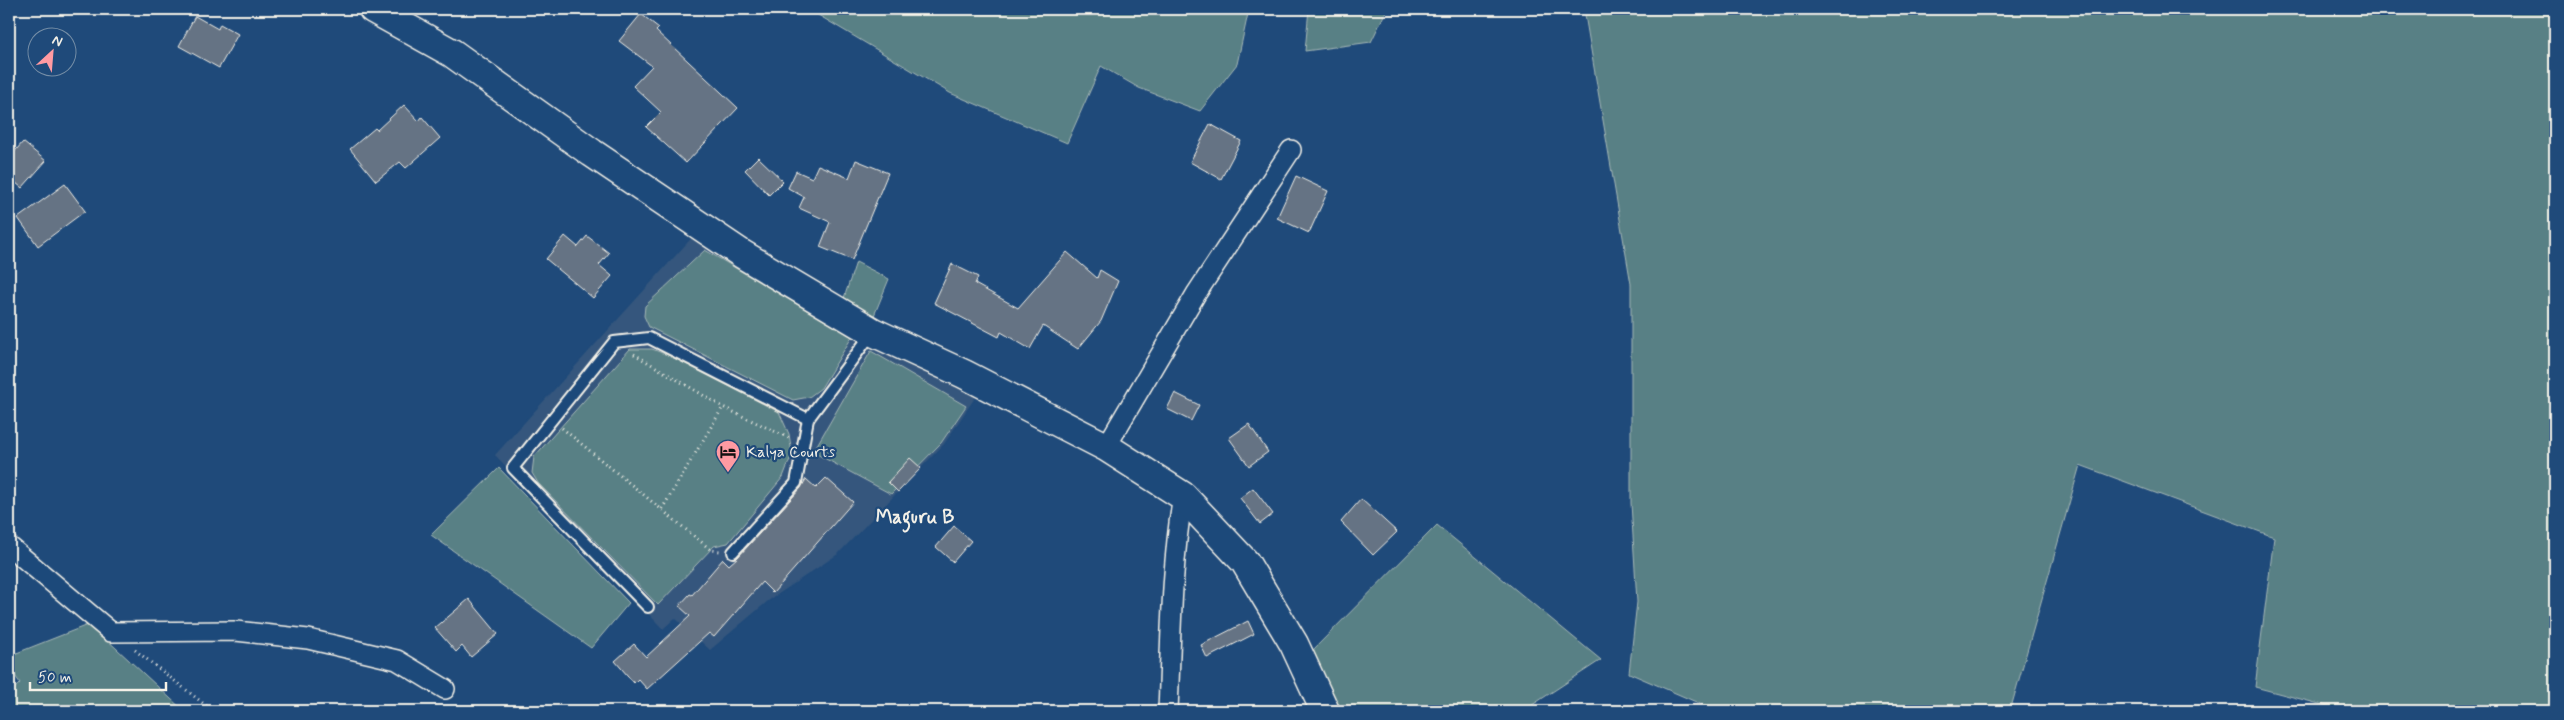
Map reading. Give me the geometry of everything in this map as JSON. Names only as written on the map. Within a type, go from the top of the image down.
[{"type":"street","points":[[374,9],[452,53],[592,153],[742,254],[873,332],[964,374],[1106,447],[1183,496],[1245,562],[1294,644],[1326,711]]},
{"type":"street","points":[[1106,447],[1196,294],[1292,150]]},
{"type":"street","points":[[1168,711],[1173,595],[1178,528],[1183,496]]},
{"type":"street","points":[[9,546],[111,632],[236,631],[308,639],[397,660],[445,689]]},
{"type":"lane","points":[[733,552],[796,483],[808,419],[873,332]]},
{"type":"lane","points":[[648,608],[513,468],[614,342],[649,338],[808,419]]},
{"type":"path","points":[[614,342],[723,406],[803,445]]},
{"type":"path","points":[[662,509],[723,406]]},
{"type":"path","points":[[552,420],[711,550],[733,552]]},
{"type":"path","points":[[111,632],[213,711]]},
{"type":"shaded area","points":[[697,232],[861,333],[976,396],[944,444],[838,554],[768,601],[710,650],[675,618],[663,629],[495,455]]},
{"type":"green space","points":[[808,9],[1249,9],[1237,64],[1200,111],[1139,88],[1101,66],[1067,143],[950,93]]},
{"type":"green space","points":[[1309,9],[1387,9],[1371,42],[1305,51]]},
{"type":"green space","points":[[1584,9],[2555,9],[2555,711],[2346,711],[2255,687],[2274,537],[2080,465],[2010,711],[1717,711],[1629,673],[1637,602],[1631,503],[1631,284]]},
{"type":"green space","points":[[705,250],[852,337],[821,388],[809,397],[793,400],[649,327],[644,316],[645,306]]},
{"type":"green space","points":[[856,262],[889,279],[873,318],[843,301]]},
{"type":"green space","points":[[630,349],[652,349],[670,356],[779,412],[789,434],[792,454],[783,477],[728,543],[714,546],[658,605],[538,483],[532,473],[534,457]]},
{"type":"green space","points":[[871,351],[966,406],[941,443],[891,494],[813,452]]},
{"type":"green space","points":[[499,468],[629,603],[591,648],[431,535]]},
{"type":"green space","points":[[1437,525],[1601,660],[1523,711],[1326,711],[1303,660]]},
{"type":"green space","points":[[90,624],[184,711],[9,711],[9,694],[20,683],[9,667],[9,656]]},
{"type":"building","points":[[641,14],[659,28],[656,31],[738,108],[686,163],[646,127],[661,112],[633,86],[652,66],[619,41]]},
{"type":"building","points":[[195,16],[218,29],[220,24],[238,34],[219,68],[179,46]]},
{"type":"building","points":[[404,105],[419,121],[422,117],[440,138],[406,168],[400,162],[376,181],[350,149],[375,128],[377,130]]},
{"type":"building","points":[[1210,124],[1241,141],[1221,179],[1190,162]]},
{"type":"building","points":[[23,142],[46,161],[22,188],[9,177],[9,158]]},
{"type":"building","points":[[758,157],[783,181],[769,195],[745,170]]},
{"type":"building","points":[[856,160],[888,173],[852,260],[820,247],[830,222],[799,208],[804,197],[788,188],[796,171],[812,178],[818,165],[849,178]]},
{"type":"building","points":[[1296,176],[1328,191],[1309,233],[1277,218]]},
{"type":"building","points":[[65,184],[85,211],[38,246],[18,218]]},
{"type":"building","points":[[565,236],[578,247],[587,236],[609,253],[599,265],[612,276],[593,298],[546,259]]},
{"type":"building","points":[[1067,252],[1097,278],[1100,270],[1118,281],[1101,321],[1078,349],[1043,326],[1030,349],[1001,332],[999,337],[934,303],[952,264],[978,277],[975,284],[1018,308]]},
{"type":"building","points":[[1175,393],[1199,405],[1191,421],[1167,409]]},
{"type":"building","points":[[1249,424],[1268,452],[1249,466],[1229,438]]},
{"type":"building","points":[[910,458],[921,468],[898,492],[888,482]]},
{"type":"building","points":[[826,478],[853,502],[773,593],[762,582],[714,637],[709,633],[647,689],[638,679],[634,683],[615,661],[634,644],[646,657],[690,616],[679,606],[690,594],[692,595],[723,559],[729,565],[738,557],[801,488],[806,479],[816,488]]},
{"type":"building","points":[[1253,488],[1273,514],[1260,524],[1240,498]]},
{"type":"building","points":[[1361,499],[1397,532],[1373,555],[1341,522]]},
{"type":"building","points":[[954,526],[971,541],[953,562],[936,547]]},
{"type":"building","points":[[469,599],[498,634],[471,657],[462,646],[456,652],[435,628]]},
{"type":"building","points":[[1248,621],[1254,634],[1207,658],[1201,645]]},
{"type":"place","name":"Kalya Courts","points":[[728,473]]},
{"type":"district","name":"Maguru B","points":[[915,517]]}]
